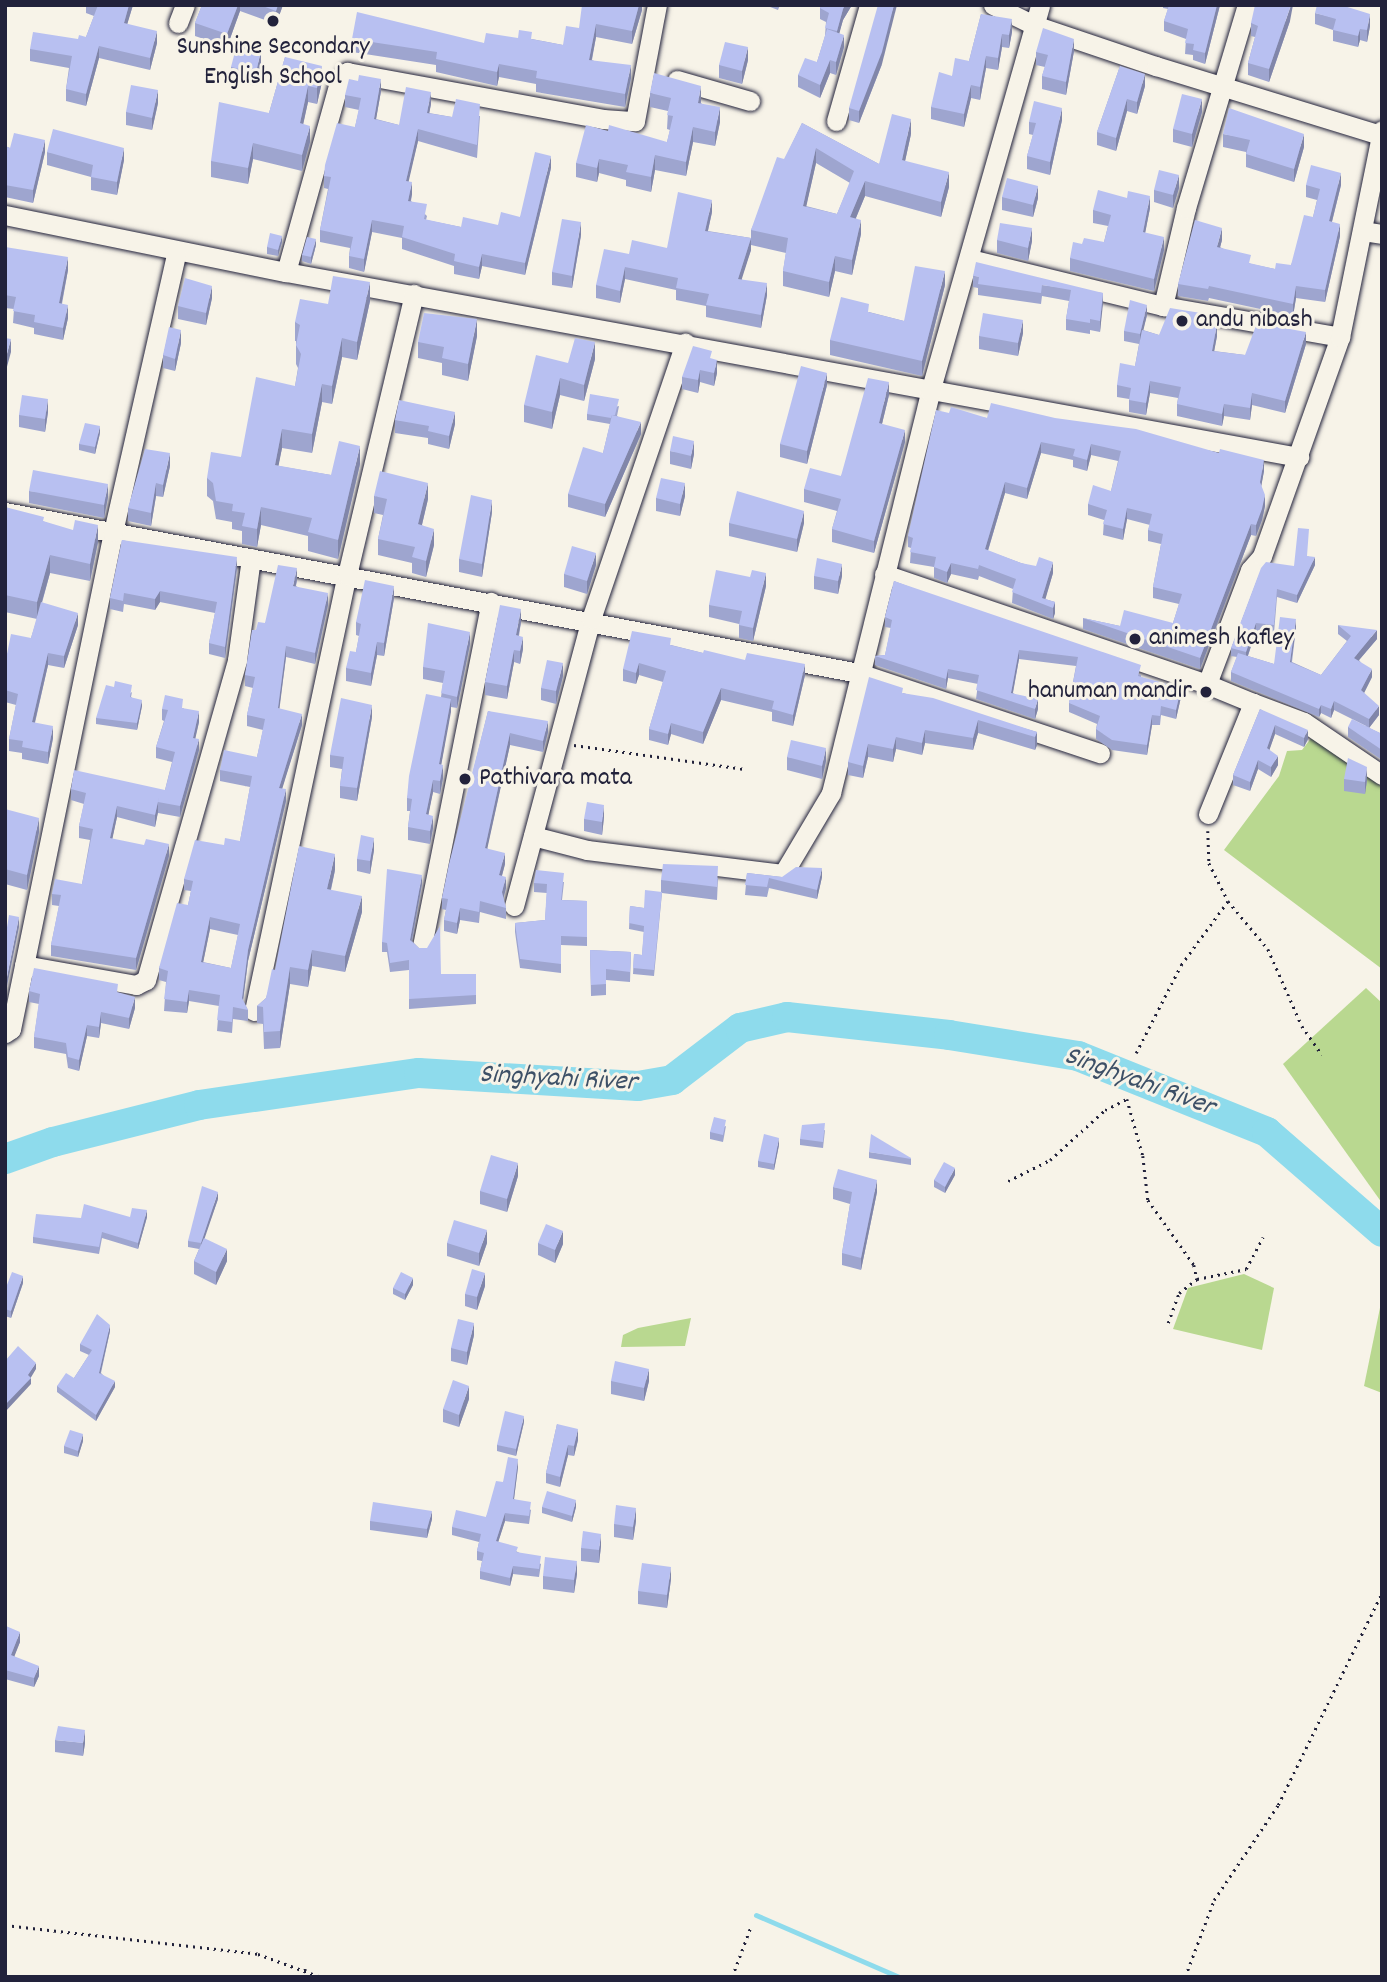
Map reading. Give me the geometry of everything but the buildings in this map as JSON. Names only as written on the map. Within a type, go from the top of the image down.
[{"type":"street","points":[[286,272],[338,86],[347,72],[603,119],[635,121],[657,5]]},
{"type":"street","points":[[836,121],[869,5]]},
{"type":"street","points":[[993,5],[1034,25],[1224,88],[1381,132],[1373,232],[1340,337],[1299,457],[1207,684]]},
{"type":"street","points":[[533,836],[587,850],[783,874],[831,793],[930,392],[970,259],[1040,5]]},
{"type":"street","points":[[1163,306],[1186,208],[1247,5]]},
{"type":"street","points":[[645,72],[750,101]]},
{"type":"street","points":[[5,215],[286,272],[685,343],[930,392],[1299,457]]},
{"type":"street","points":[[5,1033],[11,1029],[113,532],[177,251]]},
{"type":"street","points":[[970,259],[1163,306],[1340,337]]},
{"type":"street","points":[[254,1011],[346,575],[414,294]]},
{"type":"street","points":[[514,906],[591,619],[685,343]]},
{"type":"street","points":[[5,512],[591,619],[859,673],[1100,754]]},
{"type":"street","points":[[24,965],[136,985],[146,980],[237,660],[251,558]]},
{"type":"street","points":[[884,574],[1207,684],[1304,722],[1382,775]]},
{"type":"street","points":[[422,946],[491,601]]},
{"type":"street","points":[[1208,814],[1253,703]]},
{"type":"path","points":[[558,743],[744,769]]},
{"type":"path","points":[[1208,814],[1209,863],[1228,901],[1268,949],[1302,1026],[1322,1055]]},
{"type":"path","points":[[1136,1053],[1181,965],[1228,901]]},
{"type":"path","points":[[1008,1181],[1050,1160],[1105,1110],[1127,1099],[1143,1156],[1148,1200],[1194,1265],[1197,1279]]},
{"type":"path","points":[[1168,1323],[1179,1293],[1197,1279],[1246,1269],[1263,1237]]},
{"type":"path","points":[[1185,1977],[1214,1900],[1278,1805],[1382,1593]]},
{"type":"path","points":[[5,1925],[258,1954],[321,1977]]},
{"type":"path","points":[[732,1977],[751,1926]]},
{"type":"path","points":[[302,1977],[305,1969]]},
{"type":"green space","points":[[1315,733],[1382,779],[1382,969],[1224,850],[1279,776],[1287,751],[1302,750]]},
{"type":"green space","points":[[1366,988],[1382,1003],[1382,1203],[1283,1064]]},
{"type":"green space","points":[[1244,1274],[1274,1288],[1262,1350],[1173,1329],[1188,1288]]},
{"type":"green space","points":[[1382,1298],[1382,1393],[1364,1386]]},
{"type":"green space","points":[[691,1318],[685,1346],[621,1347],[623,1335],[638,1328]]},
{"type":"waterway","name":"Singhyahi River","points":[[5,1159],[53,1142],[199,1105],[419,1073],[638,1086],[672,1080],[740,1028],[787,1017],[949,1035],[1078,1056],[1267,1132],[1382,1232]]},
{"type":"waterway","points":[[756,1915],[899,1977]]},
{"type":"place","name":"Sunshine Secondary English School","points":[[273,21]]},
{"type":"place","name":"andu nibash","points":[[1182,321]]},
{"type":"place","name":"animesh kafley","points":[[1135,639]]},
{"type":"place","name":"hanuman mandir","points":[[1206,692]]},
{"type":"place","name":"Pathivara mata","points":[[465,779]]}]
